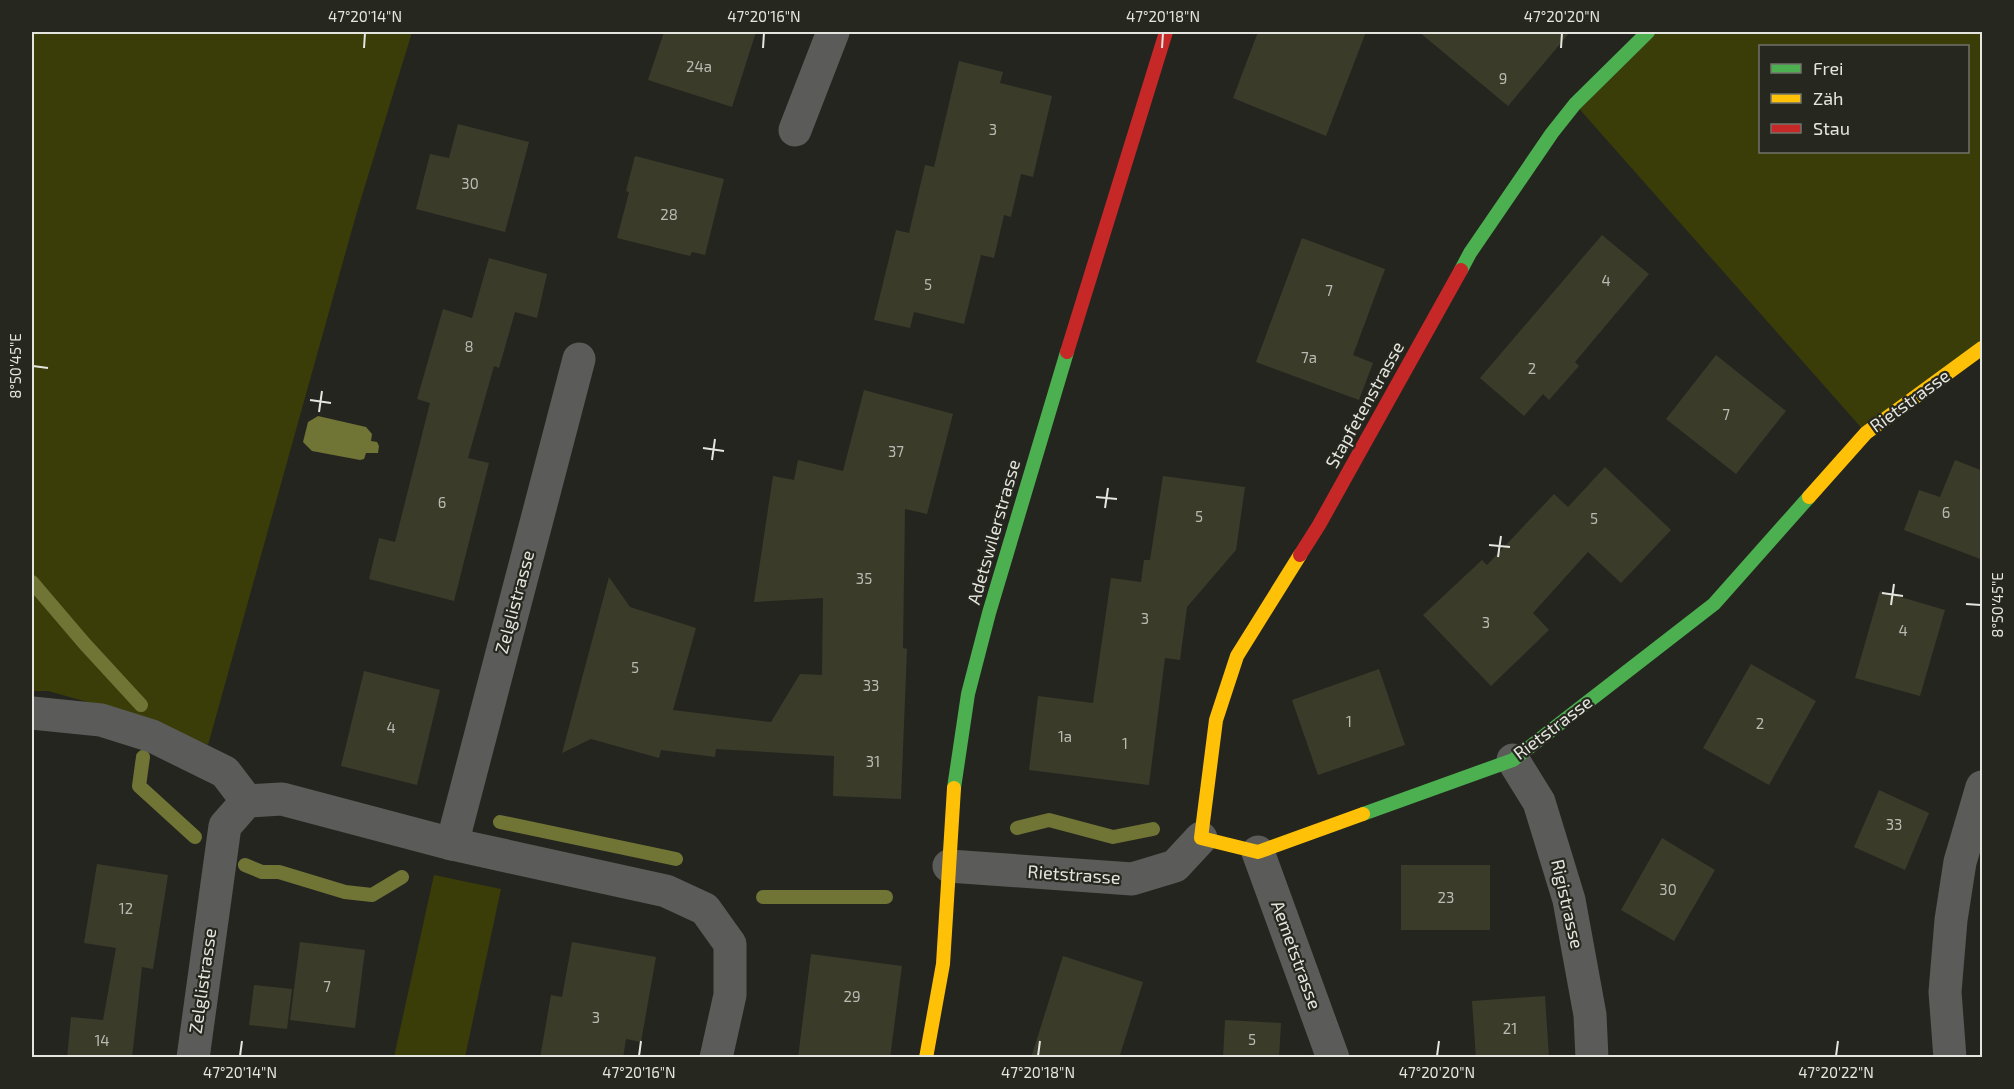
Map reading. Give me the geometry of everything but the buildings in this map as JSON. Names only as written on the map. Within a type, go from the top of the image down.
[{"type":"street","points":[[795,130],[833,32]]},
{"type":"street","name":"Adetswilerstrasse","points":[[926,1058],[942,964],[954,780],[968,694],[1027,482],[1166,32]]},
{"type":"street","name":"Stapfetenstrasse","points":[[1201,838],[1216,720],[1237,656],[1319,525],[1470,253],[1552,133],[1575,104],[1648,32]]},
{"type":"street","name":"Rietstrasse","points":[[1258,852],[1513,760],[1713,604],[1866,433],[1983,348]]},
{"type":"street","name":"Zelglistrasse","points":[[452,844],[579,359]]},
{"type":"street","points":[[32,713],[101,720],[152,736],[225,772],[247,801],[282,799],[452,844],[666,891],[705,909],[730,944],[730,995],[716,1058]]},
{"type":"street","name":"Rigistrasse","points":[[1513,760],[1539,802],[1569,900],[1590,1015],[1592,1058]]},
{"type":"street","points":[[1950,1058],[1945,992],[1951,920],[1960,862],[1983,787]]},
{"type":"street","name":"Zelglistrasse","points":[[193,1058],[225,826],[247,801]]},
{"type":"street","points":[[1201,838],[1258,852]]},
{"type":"street","name":"Rietstrasse","points":[[949,866],[1132,879],[1175,866],[1201,838]]},
{"type":"street","name":"Aemetstrasse","points":[[1258,852],[1333,1058]]},
{"type":"shaded area","points":[[32,32],[412,32],[356,215],[208,745],[149,719],[48,691],[32,691]]},
{"type":"shaded area","points":[[1648,32],[1982,32],[1982,348],[1866,433],[1575,104]]},
{"type":"shaded area","points":[[318,416],[366,427],[372,434],[371,441],[377,442],[379,446],[378,453],[366,453],[364,459],[360,460],[312,451],[303,442],[308,422]]},
{"type":"shaded area","points":[[434,875],[501,889],[465,1057],[394,1057]]},
{"type":"waterway","points":[[32,582],[141,705]]},
{"type":"waterway","points":[[143,757],[139,786],[195,837]]},
{"type":"waterway","points":[[1017,828],[1049,820],[1113,837],[1153,829]]},
{"type":"waterway","points":[[500,822],[676,859]]},
{"type":"waterway","points":[[245,865],[262,872],[279,872],[345,892],[372,895],[402,877]]},
{"type":"waterway","points":[[763,897],[886,897]]},
{"type":"traffic: fast","points":[[1461,270],[1470,253],[1552,133],[1575,104],[1648,32]]},
{"type":"traffic: fast","points":[[954,788],[968,694],[989,613],[1067,352]]},
{"type":"traffic: fast","points":[[1363,814],[1513,760],[1714,604],[1809,497]]},
{"type":"traffic: slow","points":[[1809,497],[1866,433],[1982,348]]},
{"type":"traffic: slow","points":[[1300,555],[1237,656],[1216,720],[1201,838],[1258,852],[1363,814]]},
{"type":"traffic: slow","points":[[926,1058],[943,964],[954,788]]},
{"type":"traffic: jam","points":[[1067,352],[1166,32]]},
{"type":"traffic: jam","points":[[1300,555],[1461,270]]}]
